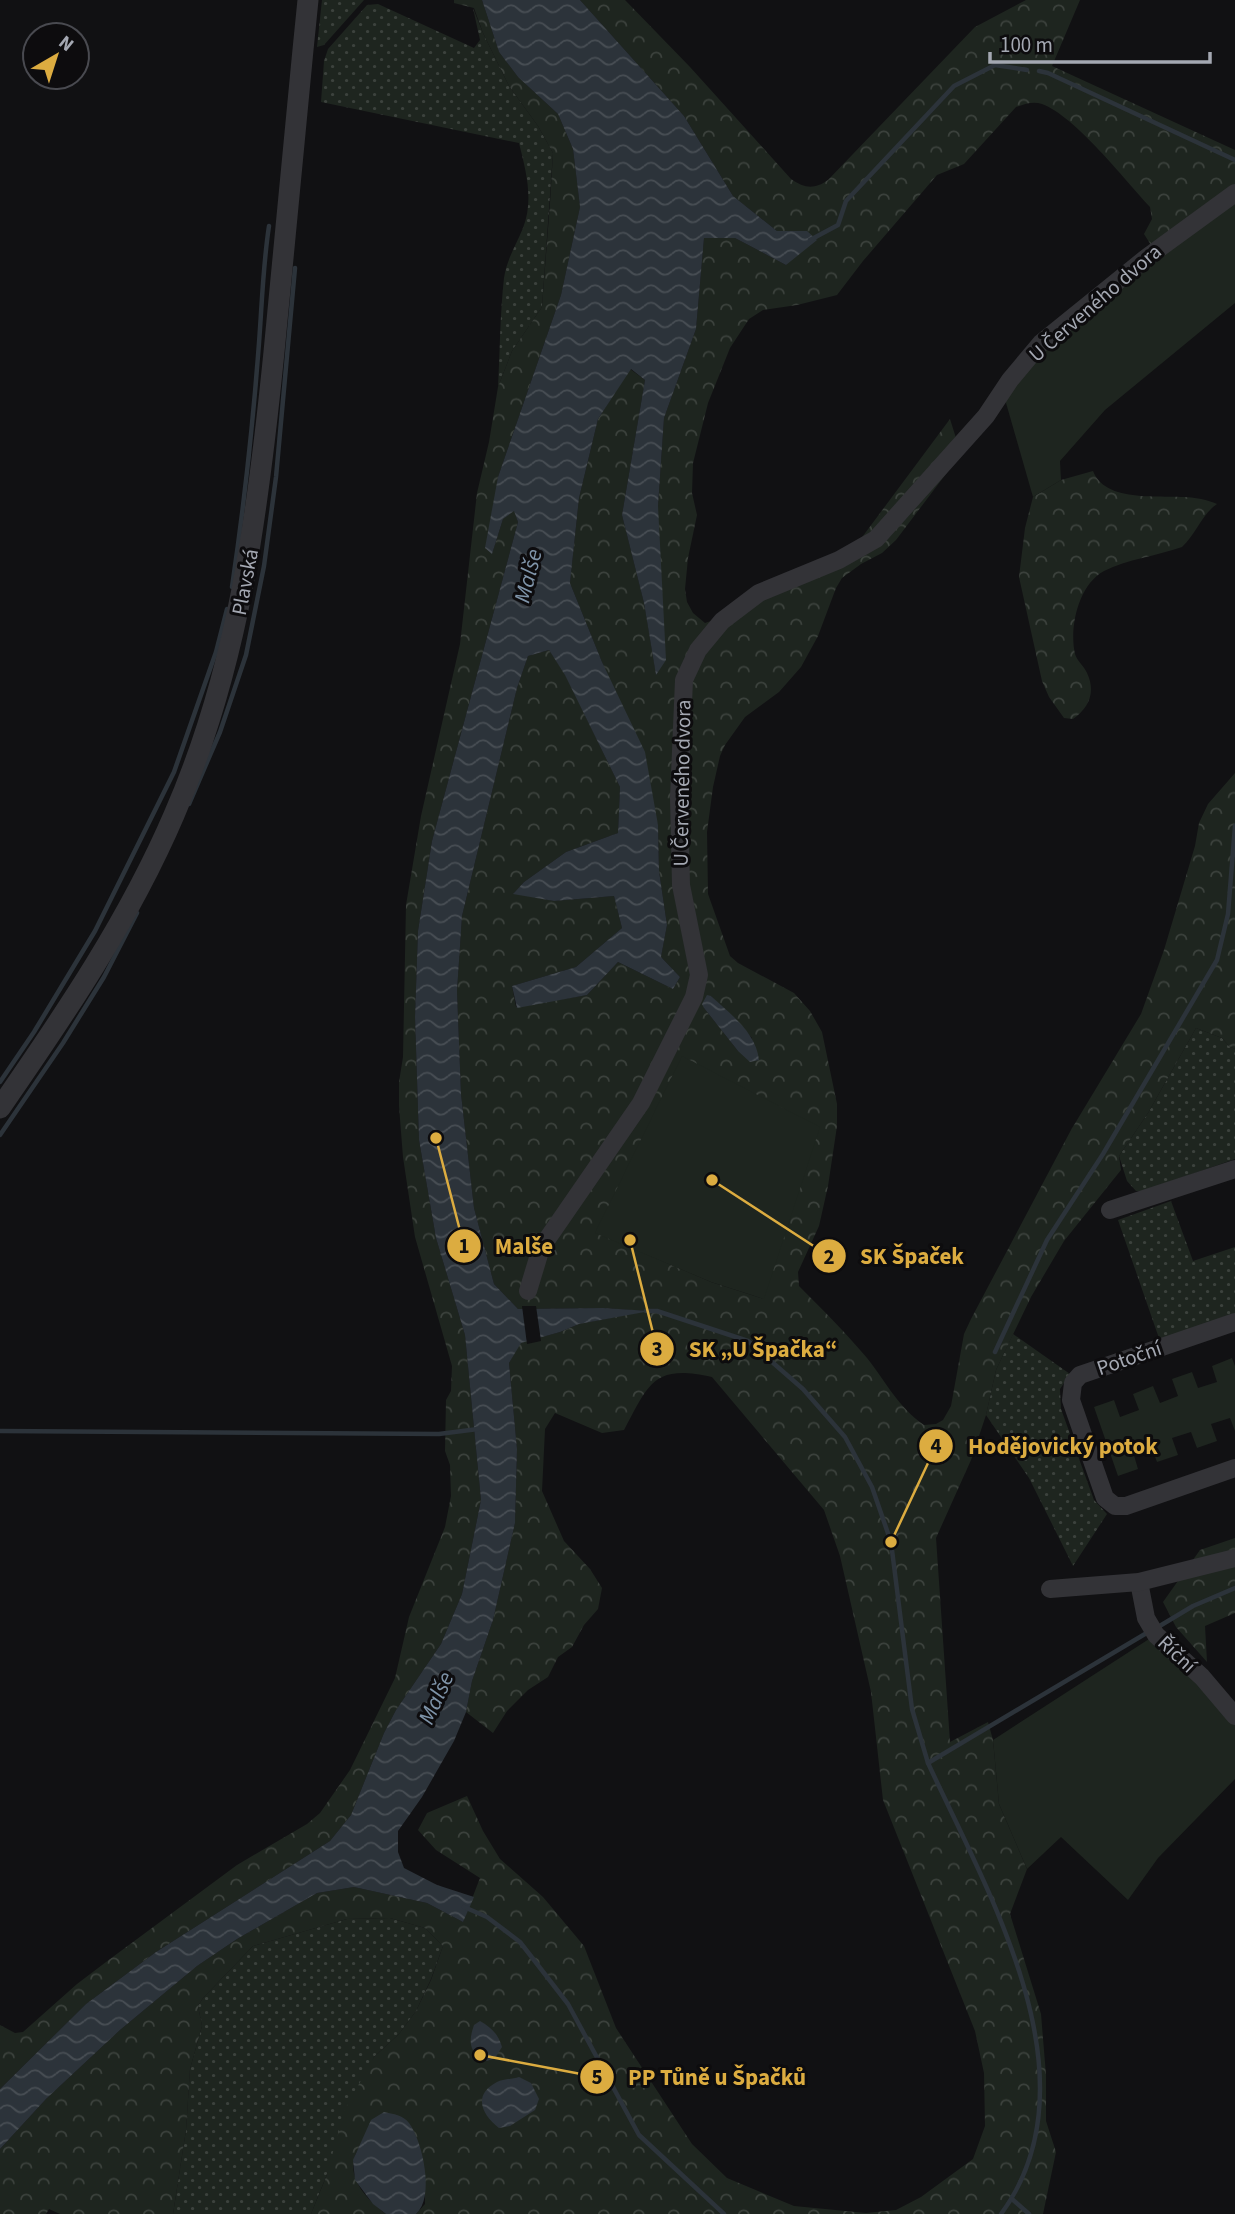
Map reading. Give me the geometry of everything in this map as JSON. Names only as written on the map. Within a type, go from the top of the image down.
[{"type":"street","name":"Plavská","points":[[0,1108],[71,1006],[144,880],[188,783],[221,684],[240,611],[261,479],[308,0]]},
{"type":"street","name":"U Červeného dvora","points":[[528,1292],[541,1248],[641,1103],[694,997],[699,975],[681,885],[679,798],[684,680],[698,650],[722,621],[759,593],[839,560],[876,540],[986,416],[1010,380],[1041,343],[1146,258],[1235,192]]},
{"type":"street","points":[[1110,1210],[1235,1169]]},
{"type":"street","name":"Potoční","points":[[1235,1322],[1080,1375],[1073,1383],[1071,1400],[1105,1498],[1115,1506],[1126,1506],[1235,1468]]},
{"type":"street","points":[[1050,1589],[1139,1582],[1235,1558]]},
{"type":"street","name":"Říční","points":[[1139,1582],[1146,1618],[1156,1635],[1202,1677],[1235,1716]]},
{"type":"green space","points":[[322,0],[364,0],[324,45],[317,47]]},
{"type":"green space","points":[[454,0],[482,0],[499,52],[518,77],[558,114],[573,149],[580,207],[561,295],[498,477],[492,554],[503,519],[514,510],[518,522],[432,841],[418,931],[415,1017],[419,1140],[436,1238],[465,1335],[481,1500],[462,1594],[441,1644],[396,1710],[384,1733],[351,1815],[330,1841],[156,1952],[86,2004],[0,2089],[0,2025],[15,2033],[23,2032],[77,1984],[237,1865],[307,1824],[320,1813],[350,1770],[395,1678],[409,1617],[445,1527],[451,1496],[450,1465],[445,1451],[446,1400],[451,1391],[452,1366],[415,1237],[403,1157],[399,1106],[403,1057],[406,905],[421,816],[460,644],[477,493],[498,387],[512,351],[542,307],[553,153],[538,126],[509,86],[474,8],[454,3]]},
{"type":"green space","points":[[580,0],[625,0],[690,67],[791,179],[805,186],[818,185],[828,180],[975,27],[1026,0],[1080,0],[1052,66],[1235,150],[1235,186],[1151,245],[1144,234],[1152,219],[1150,207],[1099,150],[1069,121],[1042,104],[1032,103],[1016,107],[964,164],[937,175],[837,295],[763,310],[749,319],[730,348],[708,403],[693,463],[692,493],[697,515],[685,589],[687,602],[693,613],[705,623],[714,620],[752,589],[781,575],[842,554],[860,540],[950,419],[961,454],[896,540],[882,553],[842,578],[818,636],[801,667],[779,692],[745,717],[725,745],[713,787],[707,832],[708,894],[730,956],[794,993],[810,1011],[822,1032],[837,1104],[837,1126],[828,1186],[819,1226],[798,1272],[799,1286],[834,1321],[874,1367],[893,1394],[924,1425],[943,1420],[951,1406],[964,1334],[971,1319],[1071,1130],[1141,1014],[1164,950],[1195,846],[1199,823],[1208,804],[1235,773],[1235,1049],[1222,1038],[1196,1028],[1148,1113],[1119,1156],[1121,1170],[1064,1241],[1031,1297],[996,1370],[986,1415],[971,1460],[936,1538],[950,1742],[988,1722],[993,1740],[999,1804],[1027,1869],[1010,1914],[1041,2014],[1046,2075],[1046,2121],[1056,2152],[1043,2214],[416,2214],[425,2204],[425,2171],[363,2140],[355,2157],[355,2176],[362,2191],[386,2214],[311,2214],[326,2177],[345,2109],[374,2057],[399,2034],[416,2011],[443,1946],[425,1928],[390,1918],[347,1919],[253,1946],[203,1998],[198,2006],[202,2026],[190,2069],[186,2130],[173,2214],[60,2214],[49,2209],[46,2214],[0,2214],[0,2149],[46,2099],[120,2030],[197,1966],[237,1939],[317,1893],[354,1887],[427,1903],[463,1922],[480,1878],[436,1850],[418,1830],[427,1813],[467,1796],[500,1859],[543,1897],[584,1946],[616,2028],[692,2144],[727,2178],[794,2206],[866,2213],[896,2210],[921,2197],[973,2159],[985,2126],[984,2073],[975,2031],[883,1800],[871,1692],[840,1556],[824,1510],[712,1377],[677,1373],[655,1381],[640,1400],[624,1430],[602,1433],[555,1413],[545,1429],[542,1491],[564,1541],[590,1569],[602,1588],[598,1609],[584,1625],[572,1647],[558,1657],[548,1677],[528,1690],[507,1711],[493,1733],[466,1712],[472,1681],[493,1620],[515,1523],[517,1449],[509,1363],[520,1343],[579,1324],[646,1311],[603,1308],[518,1309],[494,1284],[474,1208],[461,1094],[457,991],[462,916],[517,688],[528,656],[549,650],[565,674],[620,787],[618,833],[566,852],[524,882],[514,893],[554,901],[614,896],[622,928],[576,967],[512,986],[516,1007],[587,995],[618,962],[673,989],[680,977],[661,957],[667,925],[659,871],[658,825],[602,662],[570,583],[579,498],[598,419],[630,369],[645,380],[622,515],[644,603],[656,674],[658,506],[664,418],[696,329],[704,238],[735,238],[786,265],[807,231],[777,231],[733,196],[684,116]],"holes":[[[711,996],[752,1038],[738,1051],[704,1008]],[[595,1232],[764,1299],[711,1282]]]},
{"type":"green space","points":[[378,4],[474,48],[480,40],[473,8],[509,86],[538,126],[553,153],[542,307],[512,351],[498,387],[504,278],[528,207],[528,185],[519,143],[321,102],[324,61],[328,49],[367,5]]},
{"type":"green space","points":[[1235,197],[1235,303],[1105,410],[1060,461],[1061,480],[1033,497],[1004,396],[1043,350]]},
{"type":"green space","points":[[1093,471],[1100,482],[1111,490],[1125,494],[1188,497],[1217,504],[1182,547],[1113,567],[1104,571],[1088,586],[1078,608],[1073,644],[1076,657],[1090,680],[1091,693],[1087,705],[1073,719],[1064,718],[1049,697],[1042,681],[1019,577],[1025,528],[1033,497],[1061,480]]},
{"type":"green space","points":[[1196,1028],[1222,1038],[1235,1049],[1235,1159],[1144,1191],[1136,1191],[1127,1181],[1119,1156],[1148,1113]]},
{"type":"green space","points":[[682,1056],[820,1127],[764,1299],[711,1282],[595,1233]]},
{"type":"green space","points":[[1171,1201],[1193,1261],[1235,1247],[1235,1314],[1160,1341],[1118,1220]]},
{"type":"green space","points":[[1013,1334],[1070,1374],[1060,1389],[1061,1409],[1094,1500],[1107,1514],[1073,1566],[1029,1478],[986,1415],[996,1370]]},
{"type":"green space","points":[[1232,1358],[1235,1366],[1235,1431],[1230,1418],[1211,1424],[1217,1441],[1197,1448],[1191,1432],[1172,1438],[1178,1455],[1157,1462],[1151,1446],[1133,1452],[1138,1469],[1118,1476],[1094,1407],[1114,1400],[1120,1417],[1139,1410],[1133,1394],[1153,1386],[1160,1403],[1178,1396],[1172,1379],[1192,1372],[1198,1388],[1217,1382],[1212,1366]]},
{"type":"green space","points":[[1235,1538],[1235,1613],[1205,1626],[1207,1662],[1176,1627],[1163,1602],[1200,1550]]},
{"type":"green space","points":[[1149,1639],[1203,1689],[1235,1725],[1235,1779],[1158,1858],[1128,1900],[1061,1837],[1027,1869],[999,1804],[993,1740]]},
{"type":"green space","points":[[390,1918],[425,1928],[443,1946],[416,2011],[399,2034],[374,2057],[311,2214],[173,2214],[186,2130],[190,2069],[202,2026],[198,2006],[203,1998],[253,1946],[347,1919]]},
{"type":"water","points":[[482,0],[580,0],[684,116],[733,196],[777,231],[807,231],[817,240],[786,265],[735,238],[704,238],[696,329],[664,418],[658,506],[666,660],[656,675],[644,603],[622,515],[645,380],[631,369],[598,419],[579,498],[570,583],[602,662],[645,752],[658,825],[659,871],[667,925],[661,957],[680,977],[673,989],[618,962],[587,995],[517,1008],[512,986],[576,967],[622,928],[614,896],[554,901],[513,894],[524,882],[566,852],[618,833],[620,787],[565,675],[549,650],[528,656],[517,688],[462,916],[457,991],[461,1094],[474,1208],[494,1284],[518,1309],[603,1308],[650,1311],[579,1324],[521,1343],[509,1363],[517,1449],[515,1523],[493,1620],[472,1681],[466,1712],[454,1741],[422,1797],[398,1831],[398,1852],[404,1868],[437,1885],[474,1897],[463,1922],[427,1903],[354,1887],[317,1893],[237,1939],[197,1966],[120,2030],[46,2099],[0,2149],[0,2089],[86,2004],[156,1952],[330,1841],[351,1815],[384,1733],[396,1710],[441,1644],[462,1594],[481,1500],[465,1335],[436,1238],[419,1140],[415,1017],[418,931],[432,841],[518,522],[514,511],[503,519],[492,554],[485,548],[498,477],[561,295],[580,207],[573,149],[558,114],[518,77],[499,52]]},
{"type":"water","points":[[707,995],[748,1032],[759,1060],[750,1062],[738,1051],[704,1008],[702,1004]]},
{"type":"water","points":[[480,2021],[494,2032],[502,2047],[495,2058],[487,2061],[471,2047],[474,2025]]},
{"type":"water","points":[[519,2077],[531,2083],[539,2099],[535,2110],[510,2126],[499,2128],[484,2111],[484,2093],[497,2082]]},
{"type":"water","points":[[384,2112],[407,2120],[419,2143],[426,2183],[422,2206],[416,2214],[386,2214],[373,2204],[355,2180],[353,2160],[371,2120]]},
{"type":"pier","points":[[522,1306],[536,1306],[541,1341],[527,1344]]},
{"type":"waterway","points":[[810,240],[838,225],[846,201],[954,86],[995,65],[1027,70]]},
{"type":"waterway","points":[[1039,71],[1235,160]]},
{"type":"waterway","points":[[232,587],[251,434],[269,226]]},
{"type":"waterway","points":[[189,804],[220,732],[246,655],[264,566],[276,477],[295,268]]},
{"type":"waterway","points":[[0,1082],[34,1032],[95,931],[174,772],[216,652],[227,609]]},
{"type":"waterway","points":[[995,1352],[1047,1240],[1103,1154],[1217,960],[1228,914],[1235,826]]},
{"type":"waterway","points":[[0,1135],[104,977],[137,913]]},
{"type":"waterway","points":[[646,1311],[657,1311],[748,1341],[803,1389],[845,1437],[872,1487],[891,1542],[912,1709],[928,1763],[1150,1631]]},
{"type":"waterway","points":[[0,1431],[439,1434],[478,1429]]},
{"type":"waterway","points":[[1158,1627],[1193,1606],[1235,1588]]},
{"type":"waterway","points":[[928,1763],[1003,1927],[1024,1986],[1037,2046],[1040,2105],[1029,2161],[1001,2214]]},
{"type":"waterway","points":[[464,1907],[487,1917],[520,1942],[568,2004],[639,2135],[724,2214]]},
{"type":"waterway","points":[[1012,2199],[1029,2214]]},
{"type":"place","name":"Malše","points":[[436,1138]]},
{"type":"place","name":"SK Špaček","points":[[712,1180]]},
{"type":"place","name":"SK „U Špačka“","points":[[630,1240]]},
{"type":"place","name":"Hodějovický potok","points":[[891,1542]]},
{"type":"place","name":"PP Tůně u Špačků","points":[[480,2055]]}]
